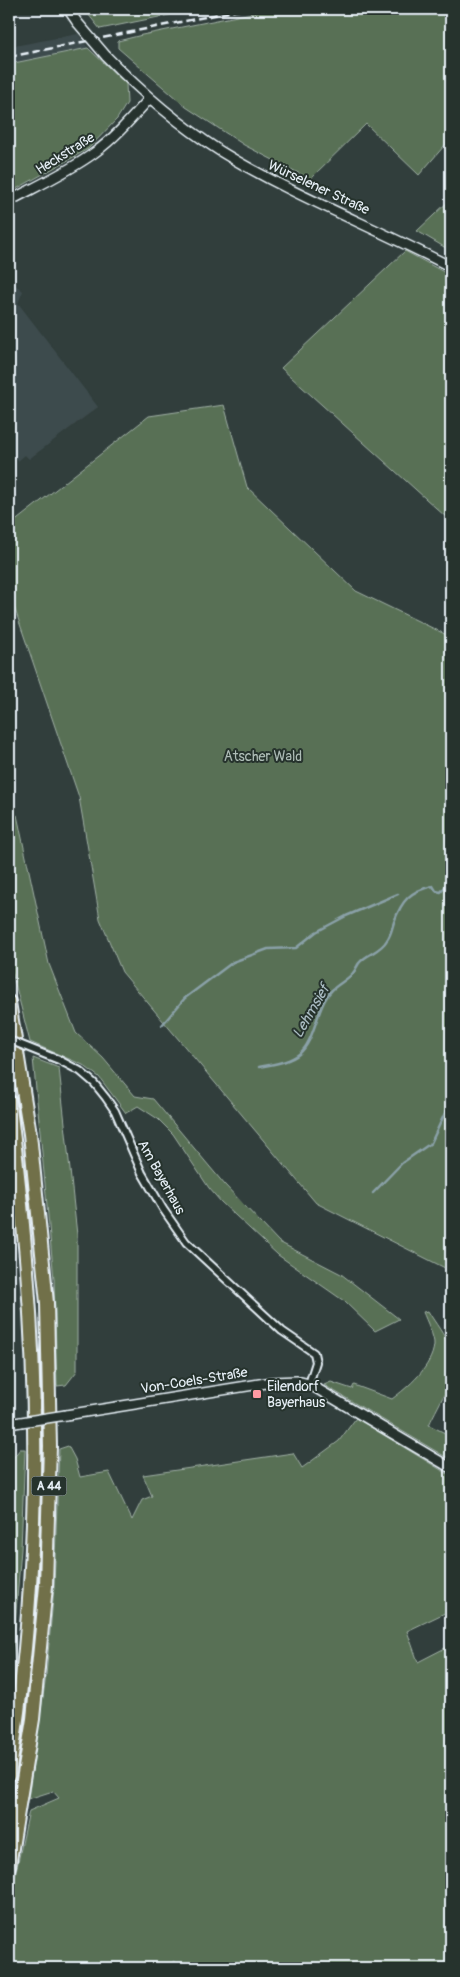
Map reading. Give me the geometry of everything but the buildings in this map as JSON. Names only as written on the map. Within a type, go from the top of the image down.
[{"type":"highway","name":"A 44","points":[[9,1002],[30,1134],[47,1303],[50,1446],[46,1586],[33,1719],[9,1866]]},
{"type":"highway","name":"A 44","points":[[9,1101],[14,1133],[31,1306],[35,1445],[31,1584],[18,1716],[9,1774]]},
{"type":"main road","name":"Würselener Straße","points":[[68,9],[106,56],[150,98],[180,123],[247,167],[400,240],[451,267]]},
{"type":"main road","name":"Heckstraße","points":[[9,201],[94,154],[117,134],[150,98]]},
{"type":"main road","name":"Von-Coels-Straße","points":[[9,1424],[272,1382],[297,1381],[309,1384],[451,1468]]},
{"type":"street","name":"Am Bayerhaus","points":[[9,1040],[59,1060],[80,1071],[106,1098],[115,1111],[142,1173],[163,1210],[186,1242],[282,1331],[314,1353],[316,1362],[309,1384]]},
{"type":"shaded area","points":[[78,34],[88,48],[9,64],[9,47]]},
{"type":"shaded area","points":[[9,280],[23,291],[18,303],[98,407],[29,459],[25,455],[18,461],[12,454],[9,457]]},
{"type":"green space","points":[[84,9],[198,9],[100,29]]},
{"type":"green space","points":[[272,9],[451,9],[451,138],[419,175],[366,124],[310,179],[244,145],[186,107],[118,48],[118,41]]},
{"type":"green space","points":[[88,48],[126,84],[127,103],[117,119],[88,149],[9,193],[9,64]]},
{"type":"green space","points":[[451,199],[451,251],[417,231]]},
{"type":"green space","points":[[405,251],[451,276],[451,512],[446,517],[281,368]]},
{"type":"green space","name":"Atscher Wald","points":[[224,405],[247,487],[356,591],[451,637],[451,1271],[316,1203],[122,972],[100,919],[79,797],[9,592],[9,534],[13,523],[149,416]]},
{"type":"green space","points":[[17,815],[49,964],[76,1033],[103,1058],[135,1096],[153,1099],[225,1185],[279,1242],[341,1274],[399,1319],[375,1331],[344,1301],[278,1255],[221,1202],[209,1188],[173,1134],[158,1119],[138,1106],[126,1113],[99,1077],[83,1065],[30,1042],[9,960],[9,818]]},
{"type":"green space","points":[[33,1058],[59,1068],[77,1235],[77,1371],[66,1385],[57,1386],[54,1279]]},
{"type":"green space","points":[[428,1311],[445,1338],[452,1358],[452,1368],[447,1388],[429,1425],[451,1436],[451,1460],[324,1385],[331,1382],[352,1389],[354,1385],[392,1399],[418,1376],[429,1361],[434,1345],[423,1312]]},
{"type":"green space","points":[[356,1418],[451,1476],[451,1610],[407,1631],[418,1662],[451,1645],[451,1968],[171,1968],[176,1965],[174,1961],[164,1968],[9,1968],[9,1904],[29,1811],[59,1798],[53,1791],[28,1799],[46,1676],[54,1588],[59,1449],[68,1446],[75,1459],[80,1477],[109,1472],[132,1520],[142,1500],[152,1496],[143,1475],[293,1453],[302,1468],[339,1441]]},
{"type":"green space","points":[[20,1449],[25,1449],[21,1549],[9,1698],[10,1462]]},
{"type":"waterway","name":"Lehmsief","points":[[259,1067],[280,1063],[299,1054],[309,1040],[322,1005],[327,997],[334,988],[354,972],[364,958],[384,944],[390,936],[394,922],[404,902],[413,894],[425,888],[433,886],[436,891],[441,892],[451,882]]},
{"type":"waterway","points":[[162,1025],[185,998],[233,962],[268,949],[296,948],[316,932],[346,916],[398,894]]},
{"type":"waterway","name":"Lehmsief","points":[[373,1193],[402,1163],[431,1143],[451,1100]]},
{"type":"railway","points":[[9,57],[244,9]]},
{"type":"place","name":"Eilendorf Bayerhaus","points":[[257,1394]]}]
